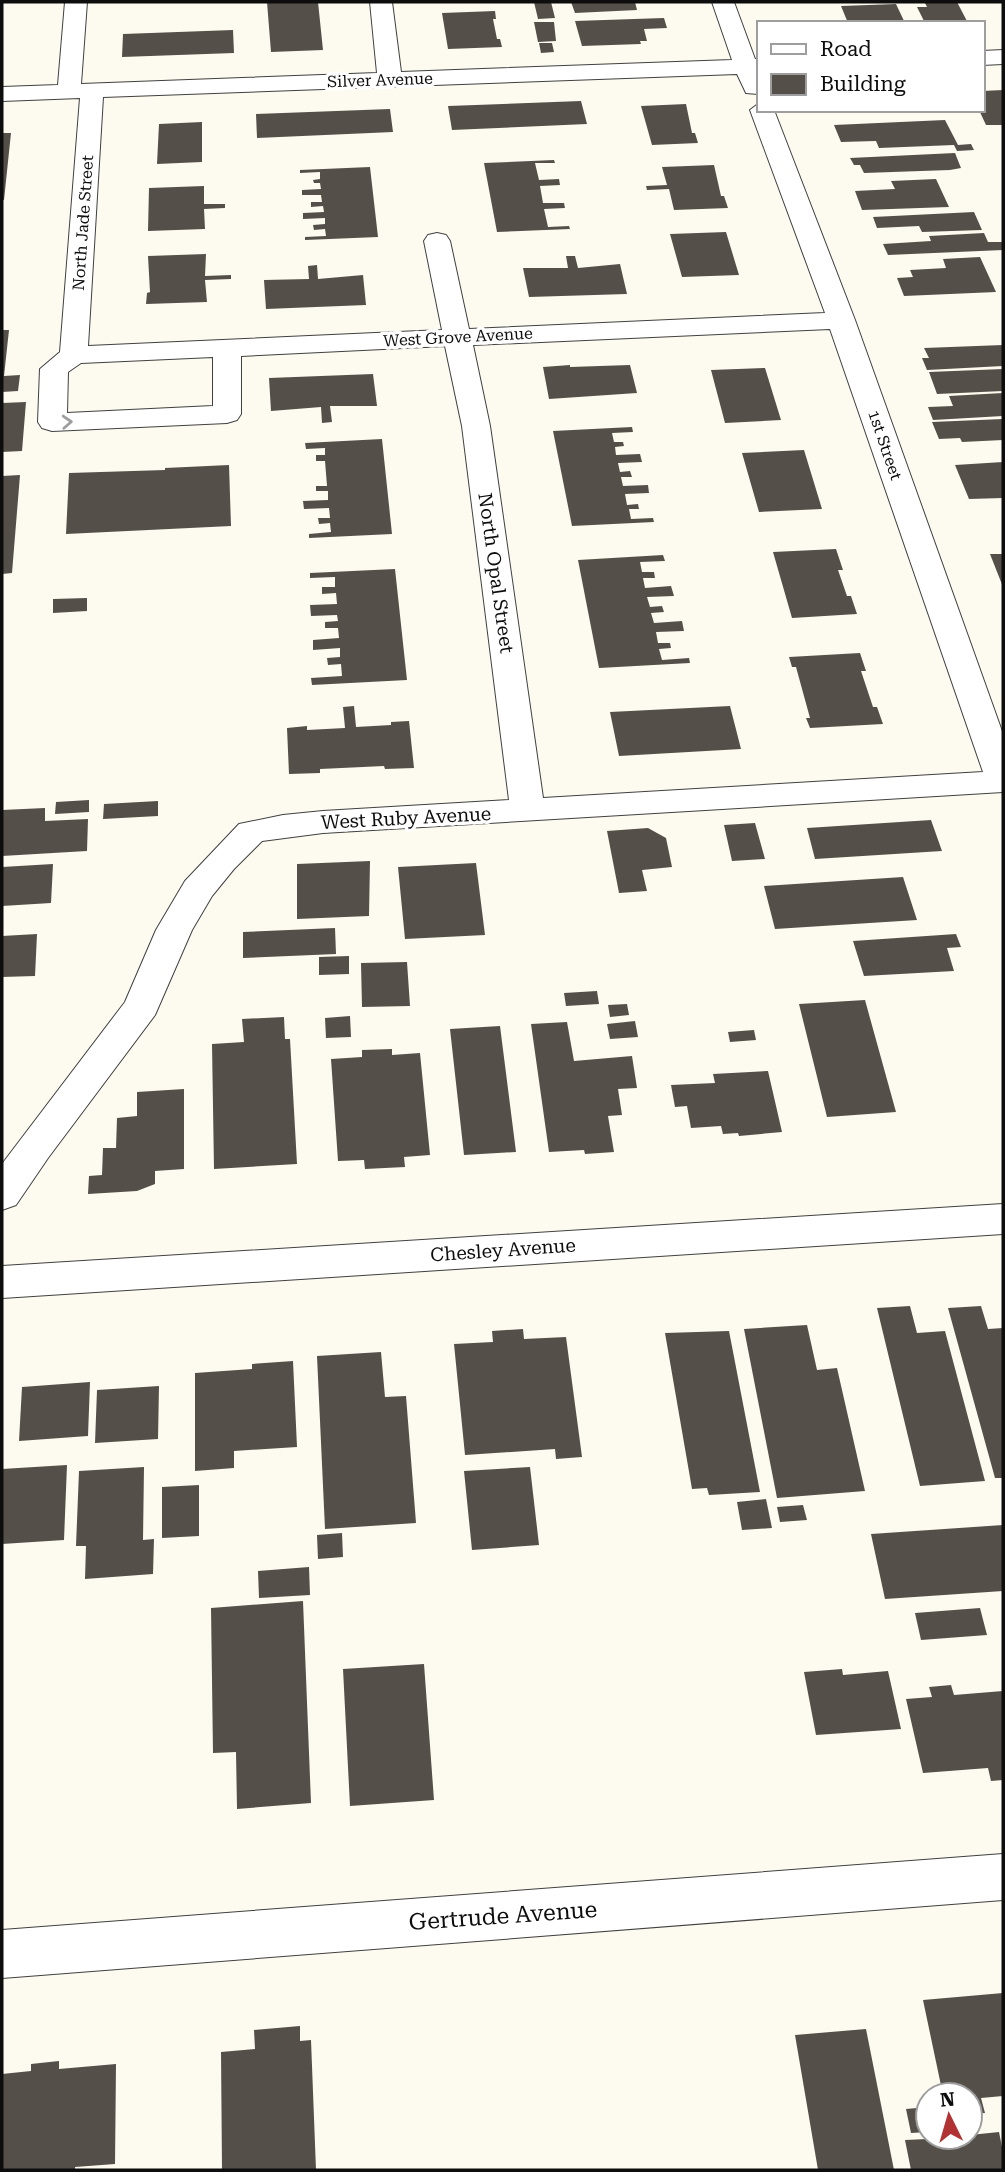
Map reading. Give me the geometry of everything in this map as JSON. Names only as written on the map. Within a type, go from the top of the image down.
[{"type":"street","name":"North Jade Street","points":[[74,355],[81,91],[76,2]]},
{"type":"street","points":[[380,2],[390,80]]},
{"type":"street","points":[[723,2],[752,66],[757,94]]},
{"type":"street","points":[[984,58],[1003,57]]},
{"type":"street","name":"Silver Avenue","points":[[2,94],[752,66]]},
{"type":"street","name":"1st Street","points":[[763,112],[841,320],[1003,781]]},
{"type":"street","name":"North Opal Street","points":[[438,241],[476,426],[527,811]]},
{"type":"street","name":"West Grove Avenue","points":[[74,355],[841,320]]},
{"type":"street","points":[[74,355],[54,369],[52,422],[227,414],[227,348]]},
{"type":"street","name":"West Ruby Avenue","points":[[2,1195],[34,1148],[142,1006],[174,930],[198,889],[251,832],[323,822],[1003,781]]},
{"type":"street","name":"Chesley Avenue","points":[[2,1282],[1003,1219]]},
{"type":"street","name":"Gertrude Avenue","points":[[2,1954],[1003,1877]]},
{"type":"building","points":[[267,2],[318,2],[323,50],[271,52]]},
{"type":"building","points":[[534,2],[551,2],[555,18],[538,19]]},
{"type":"building","points":[[571,2],[635,2],[637,10],[575,13]]},
{"type":"building","points":[[957,2],[967,21],[924,21],[917,7],[927,7],[925,3]]},
{"type":"building","points":[[896,4],[904,21],[847,21],[841,6]]},
{"type":"building","points":[[495,11],[496,19],[493,19],[497,39],[500,39],[502,47],[448,49],[442,13]]},
{"type":"building","points":[[664,18],[667,28],[644,29],[647,41],[640,41],[641,44],[582,46],[575,21]]},
{"type":"building","points":[[534,22],[554,22],[556,41],[538,42]]},
{"type":"building","points":[[233,30],[234,53],[122,57],[123,34]]},
{"type":"building","points":[[539,43],[552,43],[554,52],[541,53]]},
{"type":"building","points":[[1003,90],[1003,125],[986,125],[980,112],[984,112],[984,91]]},
{"type":"building","points":[[581,101],[587,124],[452,130],[448,106]]},
{"type":"building","points":[[686,104],[692,133],[695,133],[698,143],[652,145],[641,106]]},
{"type":"building","points":[[390,109],[393,132],[257,138],[256,114]]},
{"type":"building","points":[[945,120],[958,145],[971,144],[974,150],[957,151],[954,145],[879,148],[876,141],[841,142],[834,125]]},
{"type":"building","points":[[202,122],[202,162],[157,164],[159,124]]},
{"type":"building","points":[[2,133],[11,133],[4,200],[2,200]]},
{"type":"building","points":[[955,153],[961,168],[950,170],[864,173],[860,165],[854,165],[850,158]]},
{"type":"building","points":[[554,160],[555,163],[535,163],[539,180],[559,179],[560,185],[540,186],[543,203],[564,203],[565,208],[544,209],[548,227],[569,226],[570,229],[497,232],[484,163]]},
{"type":"building","points":[[714,165],[721,196],[724,196],[728,208],[674,210],[669,189],[647,190],[646,186],[667,185],[662,167]]},
{"type":"building","points":[[370,167],[378,237],[305,240],[305,237],[326,236],[325,229],[314,230],[313,225],[325,224],[325,218],[303,219],[303,213],[324,212],[323,206],[311,207],[311,202],[322,202],[321,195],[302,195],[302,190],[321,189],[320,183],[314,183],[313,180],[320,179],[320,172],[300,173],[300,170]]},
{"type":"building","points":[[936,179],[949,207],[862,210],[855,191],[895,189],[891,181]]},
{"type":"building","points":[[204,186],[204,204],[225,204],[225,208],[204,209],[205,229],[148,231],[149,188]]},
{"type":"building","points":[[974,212],[982,230],[922,232],[919,226],[877,228],[873,217]]},
{"type":"building","points":[[726,232],[739,275],[682,277],[670,234]]},
{"type":"building","points":[[984,233],[988,242],[1003,242],[1003,250],[888,255],[883,244],[931,241],[929,236]]},
{"type":"building","points":[[206,254],[205,276],[231,275],[231,279],[205,280],[207,302],[146,304],[147,293],[150,292],[148,256]]},
{"type":"building","points":[[566,256],[575,256],[578,268],[620,264],[627,294],[529,297],[523,268],[568,268]]},
{"type":"building","points":[[980,257],[996,292],[904,296],[897,278],[913,277],[910,270],[946,268],[943,259]]},
{"type":"building","points":[[317,265],[318,279],[363,275],[366,305],[266,309],[264,280],[309,279],[308,266]]},
{"type":"building","points":[[2,330],[9,330],[4,376],[20,375],[18,391],[2,392]]},
{"type":"building","points":[[1003,345],[1003,366],[927,370],[922,358],[929,358],[924,348]]},
{"type":"building","points":[[630,365],[637,393],[549,399],[543,367]]},
{"type":"building","points":[[765,368],[781,420],[725,423],[711,370]]},
{"type":"building","points":[[1003,369],[1003,391],[937,394],[929,372]]},
{"type":"building","points":[[373,374],[377,406],[330,406],[332,422],[322,423],[321,407],[271,411],[269,378]]},
{"type":"building","points":[[1003,393],[1003,416],[933,420],[928,407],[953,406],[949,396]]},
{"type":"building","points":[[26,402],[22,451],[2,452],[2,403]]},
{"type":"building","points":[[1003,419],[1003,440],[962,442],[960,438],[939,439],[932,422]]},
{"type":"building","points":[[632,427],[633,432],[612,433],[614,442],[623,442],[624,446],[615,447],[616,455],[640,454],[642,462],[618,463],[620,472],[630,471],[632,477],[621,477],[623,486],[648,485],[649,493],[625,494],[627,505],[638,504],[639,509],[629,509],[631,519],[653,518],[654,522],[572,526],[553,431]]},
{"type":"building","points":[[382,439],[392,534],[309,538],[309,534],[331,532],[330,523],[319,524],[318,518],[330,518],[329,508],[304,509],[303,501],[328,500],[328,491],[316,491],[316,486],[327,486],[325,461],[316,461],[316,455],[325,455],[325,448],[306,449],[305,443]]},
{"type":"building","points":[[804,450],[822,509],[759,512],[742,453]]},
{"type":"building","points":[[1003,462],[1003,498],[969,499],[955,465]]},
{"type":"building","points":[[229,465],[231,526],[66,534],[69,473]]},
{"type":"building","points":[[20,475],[12,573],[2,574],[2,476]]},
{"type":"building","points":[[836,549],[843,570],[838,570],[857,614],[792,618],[773,552]]},
{"type":"building","points":[[990,554],[1003,554],[1003,587]]},
{"type":"building","points":[[663,555],[665,561],[640,562],[642,572],[654,572],[655,578],[643,578],[645,588],[671,586],[674,596],[647,597],[650,607],[662,606],[664,612],[651,613],[654,623],[682,621],[684,631],[656,632],[658,643],[670,643],[671,648],[659,649],[662,660],[689,658],[690,663],[599,668],[578,560]]},
{"type":"building","points":[[395,569],[407,680],[312,685],[311,678],[342,676],[341,664],[328,665],[327,658],[340,657],[340,648],[313,650],[313,640],[339,638],[338,628],[325,628],[325,622],[338,621],[337,615],[311,616],[310,605],[337,604],[336,593],[322,594],[322,587],[335,587],[335,577],[310,578],[310,573]]},
{"type":"building","points":[[87,598],[87,611],[53,613],[53,599]]},
{"type":"building","points":[[860,653],[866,671],[861,671],[873,707],[877,707],[883,724],[810,728],[806,718],[810,718],[796,667],[792,667],[789,657]]},
{"type":"building","points":[[354,706],[356,727],[409,721],[414,768],[385,769],[384,766],[320,769],[320,773],[289,774],[287,728],[345,728],[343,707]]},
{"type":"building","points":[[730,706],[741,749],[619,756],[610,712]]},
{"type":"building","points":[[89,800],[89,812],[55,814],[56,802]]},
{"type":"building","points":[[158,801],[158,816],[103,819],[104,804]]},
{"type":"building","points":[[45,808],[45,821],[88,819],[87,851],[2,856],[2,810]]},
{"type":"building","points":[[931,820],[942,851],[815,859],[807,828]]},
{"type":"building","points":[[755,823],[765,859],[732,861],[724,825]]},
{"type":"building","points":[[648,828],[666,838],[672,867],[642,870],[647,891],[619,893],[607,831]]},
{"type":"building","points":[[370,861],[369,916],[297,919],[297,864]]},
{"type":"building","points":[[476,863],[485,935],[405,939],[398,867]]},
{"type":"building","points":[[53,864],[51,903],[2,906],[2,867]]},
{"type":"building","points":[[903,877],[917,920],[775,929],[764,886]]},
{"type":"building","points":[[335,928],[336,954],[243,958],[243,932]]},
{"type":"building","points":[[37,934],[35,976],[2,977],[2,936]]},
{"type":"building","points":[[956,934],[961,947],[947,948],[954,971],[864,976],[853,941]]},
{"type":"building","points":[[349,956],[349,974],[319,975],[319,957]]},
{"type":"building","points":[[407,962],[410,1006],[362,1007],[361,963]]},
{"type":"building","points":[[597,991],[599,1004],[566,1006],[564,993]]},
{"type":"building","points":[[865,1000],[896,1112],[827,1117],[799,1004]]},
{"type":"building","points":[[627,1004],[629,1015],[610,1017],[608,1005]]},
{"type":"building","points":[[350,1016],[351,1037],[326,1038],[325,1018]]},
{"type":"building","points":[[284,1017],[285,1039],[290,1039],[297,1164],[214,1169],[212,1044],[244,1042],[242,1019]]},
{"type":"building","points":[[635,1021],[638,1037],[610,1039],[607,1024]]},
{"type":"building","points":[[567,1022],[574,1061],[632,1056],[637,1088],[618,1089],[622,1115],[608,1116],[614,1152],[549,1152],[531,1024]]},
{"type":"building","points":[[500,1026],[516,1152],[464,1155],[450,1029]]},
{"type":"building","points":[[754,1030],[756,1040],[730,1042],[728,1032]]},
{"type":"building","points":[[392,1049],[392,1055],[420,1053],[430,1155],[404,1157],[405,1167],[365,1169],[364,1160],[338,1161],[331,1059],[362,1057],[362,1050]]},
{"type":"building","points":[[768,1071],[782,1132],[739,1136],[738,1133],[723,1134],[721,1126],[691,1128],[687,1106],[675,1107],[671,1085],[715,1083],[713,1074]]},
{"type":"building","points":[[184,1089],[184,1169],[155,1171],[155,1184],[137,1191],[88,1194],[89,1176],[102,1175],[103,1148],[116,1148],[117,1118],[137,1116],[137,1092]]},
{"type":"building","points":[[910,1306],[917,1333],[945,1331],[985,1481],[920,1486],[877,1308]]},
{"type":"building","points":[[981,1306],[988,1329],[1003,1328],[1003,1478],[995,1478],[948,1308]]},
{"type":"building","points":[[807,1325],[817,1370],[837,1368],[865,1491],[777,1498],[744,1329]]},
{"type":"building","points":[[523,1329],[524,1339],[566,1337],[582,1457],[556,1459],[555,1449],[465,1455],[454,1344],[493,1342],[492,1331]]},
{"type":"building","points":[[729,1331],[760,1492],[709,1495],[707,1488],[692,1489],[665,1333]]},
{"type":"building","points":[[381,1352],[385,1397],[406,1396],[416,1523],[325,1529],[317,1356]]},
{"type":"building","points":[[293,1361],[297,1447],[234,1451],[234,1468],[195,1471],[195,1373],[252,1369],[252,1364]]},
{"type":"building","points":[[90,1382],[88,1436],[19,1441],[22,1387]]},
{"type":"building","points":[[159,1386],[158,1439],[95,1443],[97,1390]]},
{"type":"building","points":[[67,1465],[64,1540],[2,1544],[2,1469]]},
{"type":"building","points":[[144,1467],[143,1540],[154,1539],[153,1574],[85,1579],[86,1546],[76,1546],[79,1471]]},
{"type":"building","points":[[530,1467],[539,1545],[472,1550],[464,1471]]},
{"type":"building","points":[[199,1485],[199,1536],[162,1538],[162,1487]]},
{"type":"building","points":[[766,1499],[772,1528],[742,1530],[737,1502]]},
{"type":"building","points":[[803,1505],[807,1520],[780,1522],[777,1507]]},
{"type":"building","points":[[1003,1525],[1003,1591],[885,1599],[871,1534]]},
{"type":"building","points":[[342,1533],[343,1557],[318,1559],[317,1535]]},
{"type":"building","points":[[309,1567],[310,1595],[259,1598],[258,1571]]},
{"type":"building","points":[[303,1601],[311,1803],[237,1809],[236,1752],[213,1753],[211,1608]]},
{"type":"building","points":[[980,1608],[987,1635],[921,1640],[915,1613]]},
{"type":"building","points":[[424,1664],[434,1800],[350,1806],[343,1669]]},
{"type":"building","points":[[842,1669],[843,1675],[888,1671],[901,1729],[816,1735],[804,1672]]},
{"type":"building","points":[[951,1685],[954,1695],[1003,1691],[1003,1780],[991,1781],[988,1768],[923,1773],[906,1699],[932,1697],[929,1687]]},
{"type":"building","points":[[1003,1993],[1003,2096],[984,2098],[984,2081],[940,2081],[923,2000]]},
{"type":"building","points":[[300,2026],[300,2041],[311,2040],[316,2170],[222,2170],[221,2052],[255,2049],[254,2030]]},
{"type":"building","points":[[866,2029],[894,2170],[818,2170],[795,2035]]},
{"type":"building","points":[[59,2061],[59,2069],[116,2064],[115,2164],[75,2167],[75,2170],[2,2170],[2,2074],[31,2071],[31,2064]]},
{"type":"building","points":[[914,2108],[914,2133],[911,2133],[906,2109]]},
{"type":"building","points":[[999,2132],[1003,2170],[911,2170],[905,2140],[914,2140],[914,2151],[984,2151],[984,2134]]}]
